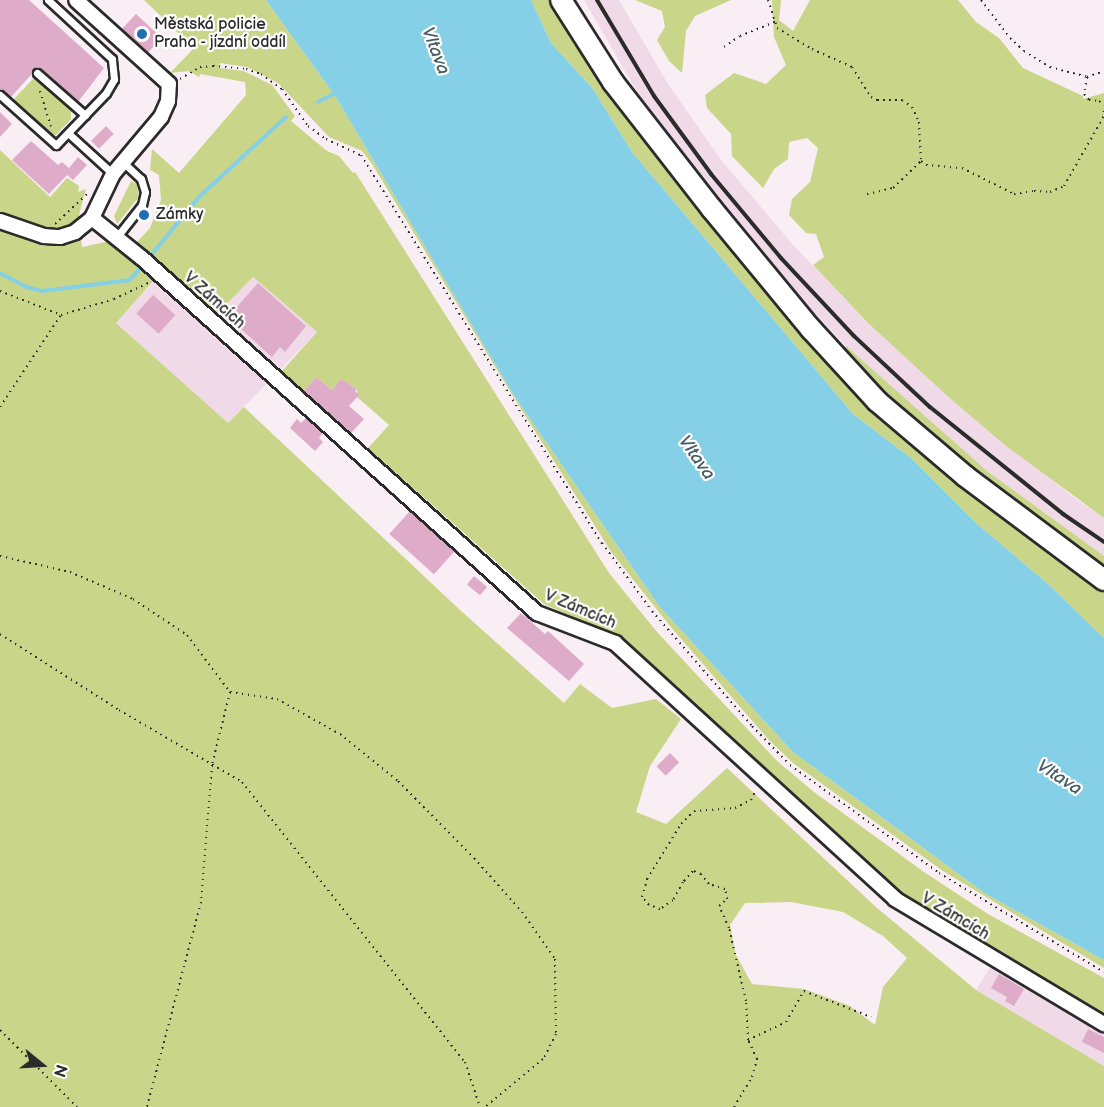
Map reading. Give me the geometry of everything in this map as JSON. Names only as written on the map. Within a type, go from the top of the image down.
[{"type":"main road","points":[[561,0],[614,82],[712,208],[811,329],[877,401],[965,476],[1104,580]]},
{"type":"street","points":[[0,221],[44,236],[60,237],[75,232],[92,218],[113,174],[161,117],[168,101],[169,84],[76,0]]},
{"type":"street","name":"V Zámcích","points":[[92,218],[145,261],[537,613],[615,643],[761,780],[895,899],[1104,1024]]},
{"type":"lane","points":[[0,95],[56,145],[106,93],[114,79],[112,59],[48,0]]},
{"type":"lane","points":[[39,75],[85,115]]},
{"type":"lane","points":[[68,133],[113,174]]},
{"type":"lane","points":[[116,238],[142,205],[145,192],[141,179],[123,162]]},
{"type":"path","points":[[768,0],[777,28],[812,49],[852,67],[871,97],[877,100],[902,100],[912,107],[919,122],[921,161],[926,165],[962,168],[1014,194],[1034,191],[1050,192],[1064,186],[1103,118],[1104,110]]},
{"type":"path","points":[[981,0],[989,13],[1024,51],[1050,67],[1087,77],[1104,71]]},
{"type":"path","points":[[724,47],[740,36],[775,22]]},
{"type":"path","points":[[169,84],[200,67],[226,66],[261,74],[282,89],[308,126],[326,139],[361,155],[602,543],[652,611],[752,726],[790,765],[939,873],[1104,972]]},
{"type":"path","points":[[39,75],[39,87],[53,136],[52,142]]},
{"type":"path","points":[[1087,77],[1084,94],[1089,100],[1099,101],[1104,105]]},
{"type":"path","points":[[867,194],[892,188],[921,161]]},
{"type":"path","points":[[55,224],[91,190],[105,189]]},
{"type":"path","points":[[0,291],[61,315],[114,299],[163,277]]},
{"type":"path","points":[[0,407],[61,315]]},
{"type":"path","points":[[0,556],[70,572],[133,598],[188,634],[230,692],[277,699],[340,734],[398,781],[474,858],[522,912],[555,959],[556,1034],[543,1059],[485,1107]]},
{"type":"path","points":[[0,634],[242,782],[465,1062],[480,1107]]},
{"type":"path","points":[[147,1107],[201,902],[212,765],[230,692]]},
{"type":"path","points":[[734,1107],[752,1077],[757,1059],[748,1040],[746,1001],[729,928],[719,906],[727,899],[725,889],[709,884],[701,874],[693,872],[683,882],[673,900],[660,909],[648,905],[642,897],[647,879],[687,817],[694,811],[735,808],[751,800],[761,780]]},
{"type":"path","points":[[748,1040],[786,1022],[804,991],[871,1017]]},
{"type":"path","points":[[0,1030],[77,1107]]},
{"type":"shaded area","points":[[584,0],[619,0],[668,84],[722,161],[794,246],[868,323],[944,393],[1073,497],[1104,518],[1104,556],[987,471],[923,416],[846,346],[771,267],[699,179],[643,102]]},
{"type":"shaded area","points":[[166,268],[217,314],[253,277],[317,332],[228,423],[116,323]]},
{"type":"shaded area","points":[[992,964],[1104,1029],[1104,1066],[976,990]]},
{"type":"green space","points":[[144,0],[266,0],[335,96],[513,394],[659,606],[793,752],[986,894],[1104,960],[1104,968],[943,871],[793,763],[768,739],[670,626],[612,553],[516,401],[372,164],[362,151],[329,137],[278,83],[247,67],[220,63],[219,68],[244,71],[272,85],[295,116],[291,121],[327,151],[339,156],[353,173],[355,172],[609,573],[657,632],[777,761],[814,792],[924,872],[988,914],[1104,978],[1104,1015],[897,892],[621,638],[544,604],[368,448],[389,425],[357,397],[357,389],[341,379],[332,390],[316,377],[303,392],[281,372],[317,332],[253,277],[217,314],[137,242],[150,228],[161,200],[159,175],[150,170],[152,149],[179,173],[246,95],[245,82],[200,74],[199,77],[189,71],[170,73],[194,48]]},
{"type":"green space","points":[[531,0],[551,0],[605,88],[704,215],[804,335],[885,422],[1079,572],[1104,587],[1104,638],[1048,584],[976,523],[912,459],[853,414],[632,152],[593,89],[551,43]]},
{"type":"green space","points":[[635,0],[731,0],[695,16],[686,31],[682,73],[669,61],[657,40],[665,27],[662,11]]},
{"type":"green space","points":[[772,0],[781,0],[779,20],[793,31],[810,0],[958,0],[976,22],[999,38],[1023,68],[1083,96],[1083,99],[1104,93],[1104,518],[1006,446],[944,393],[868,323],[813,265],[824,257],[816,234],[806,233],[789,215],[792,199],[810,182],[818,148],[807,138],[789,142],[788,159],[774,169],[763,188],[732,156],[731,134],[707,108],[705,95],[734,73],[766,84],[786,65],[774,37]]},
{"type":"green space","points":[[34,78],[71,111],[71,119],[56,135],[48,134],[12,101]]},
{"type":"green space","points":[[0,150],[50,197],[67,178],[79,186],[78,192],[86,189],[79,215],[82,247],[110,241],[155,279],[116,323],[228,423],[244,407],[460,610],[564,703],[580,684],[612,708],[656,699],[681,719],[650,766],[636,812],[666,824],[727,768],[877,908],[976,990],[1104,1066],[1104,1107],[0,1107]],"holes":[[[791,902],[843,912],[883,936],[907,958],[883,987],[875,1025],[850,1006],[804,989],[752,984],[736,955],[730,925],[745,903]]]},
{"type":"green space","points":[[131,181],[137,184],[139,197],[117,224],[114,216]]},
{"type":"green space","points":[[846,346],[987,471],[1104,556],[1104,571],[903,415],[840,352]]},
{"type":"water","name":"Vltava","points":[[266,0],[531,0],[551,43],[593,89],[632,152],[853,414],[912,459],[976,523],[1048,584],[1104,638],[1104,960],[986,894],[793,752],[659,606],[513,394],[335,96]]},
{"type":"building","points":[[0,0],[29,0],[104,68],[78,102],[38,67],[11,97],[0,89]]},
{"type":"building","name":"Městská policie Praha - jízdní oddíl","points":[[136,14],[162,38],[147,53],[122,29]]},
{"type":"building","points":[[0,112],[12,124],[0,137]]},
{"type":"building","points":[[106,126],[114,134],[99,149],[91,141]]},
{"type":"building","points":[[31,141],[58,165],[62,162],[69,168],[78,157],[87,165],[73,180],[67,175],[49,194],[12,160]]},
{"type":"building","points":[[258,283],[306,326],[285,352],[280,347],[272,357],[228,317]]},
{"type":"building","points":[[153,295],[175,315],[159,334],[136,314]]},
{"type":"building","points":[[316,377],[332,390],[341,379],[357,389],[355,391],[359,395],[349,406],[364,419],[351,433],[304,391]]},
{"type":"building","points":[[306,418],[323,433],[319,438],[323,442],[315,451],[290,428],[297,419],[301,423]]},
{"type":"building","points":[[410,511],[455,551],[434,574],[389,534]]},
{"type":"building","points":[[474,576],[487,587],[480,595],[467,584]]},
{"type":"building","points":[[521,613],[545,634],[548,631],[584,664],[569,681],[507,628]]},
{"type":"building","points":[[670,753],[679,762],[666,776],[657,766]]},
{"type":"building","points":[[999,974],[1024,989],[1014,1006],[1005,1001],[1007,997],[991,988]]},
{"type":"building","points":[[1088,1029],[1104,1037],[1104,1053],[1082,1042]]},
{"type":"waterway","points":[[318,102],[338,92]]},
{"type":"waterway","points":[[148,259],[199,197],[286,117]]},
{"type":"waterway","points":[[0,273],[26,287],[42,291],[130,280],[143,265]]},
{"type":"railway","points":[[597,0],[654,96],[711,174],[781,258],[854,336],[930,407],[1063,514],[1104,542]]},
{"type":"place","name":"Městská policie Praha - jízdní oddíl","points":[[142,34]]},
{"type":"place","name":"Zámky","points":[[144,215]]}]
